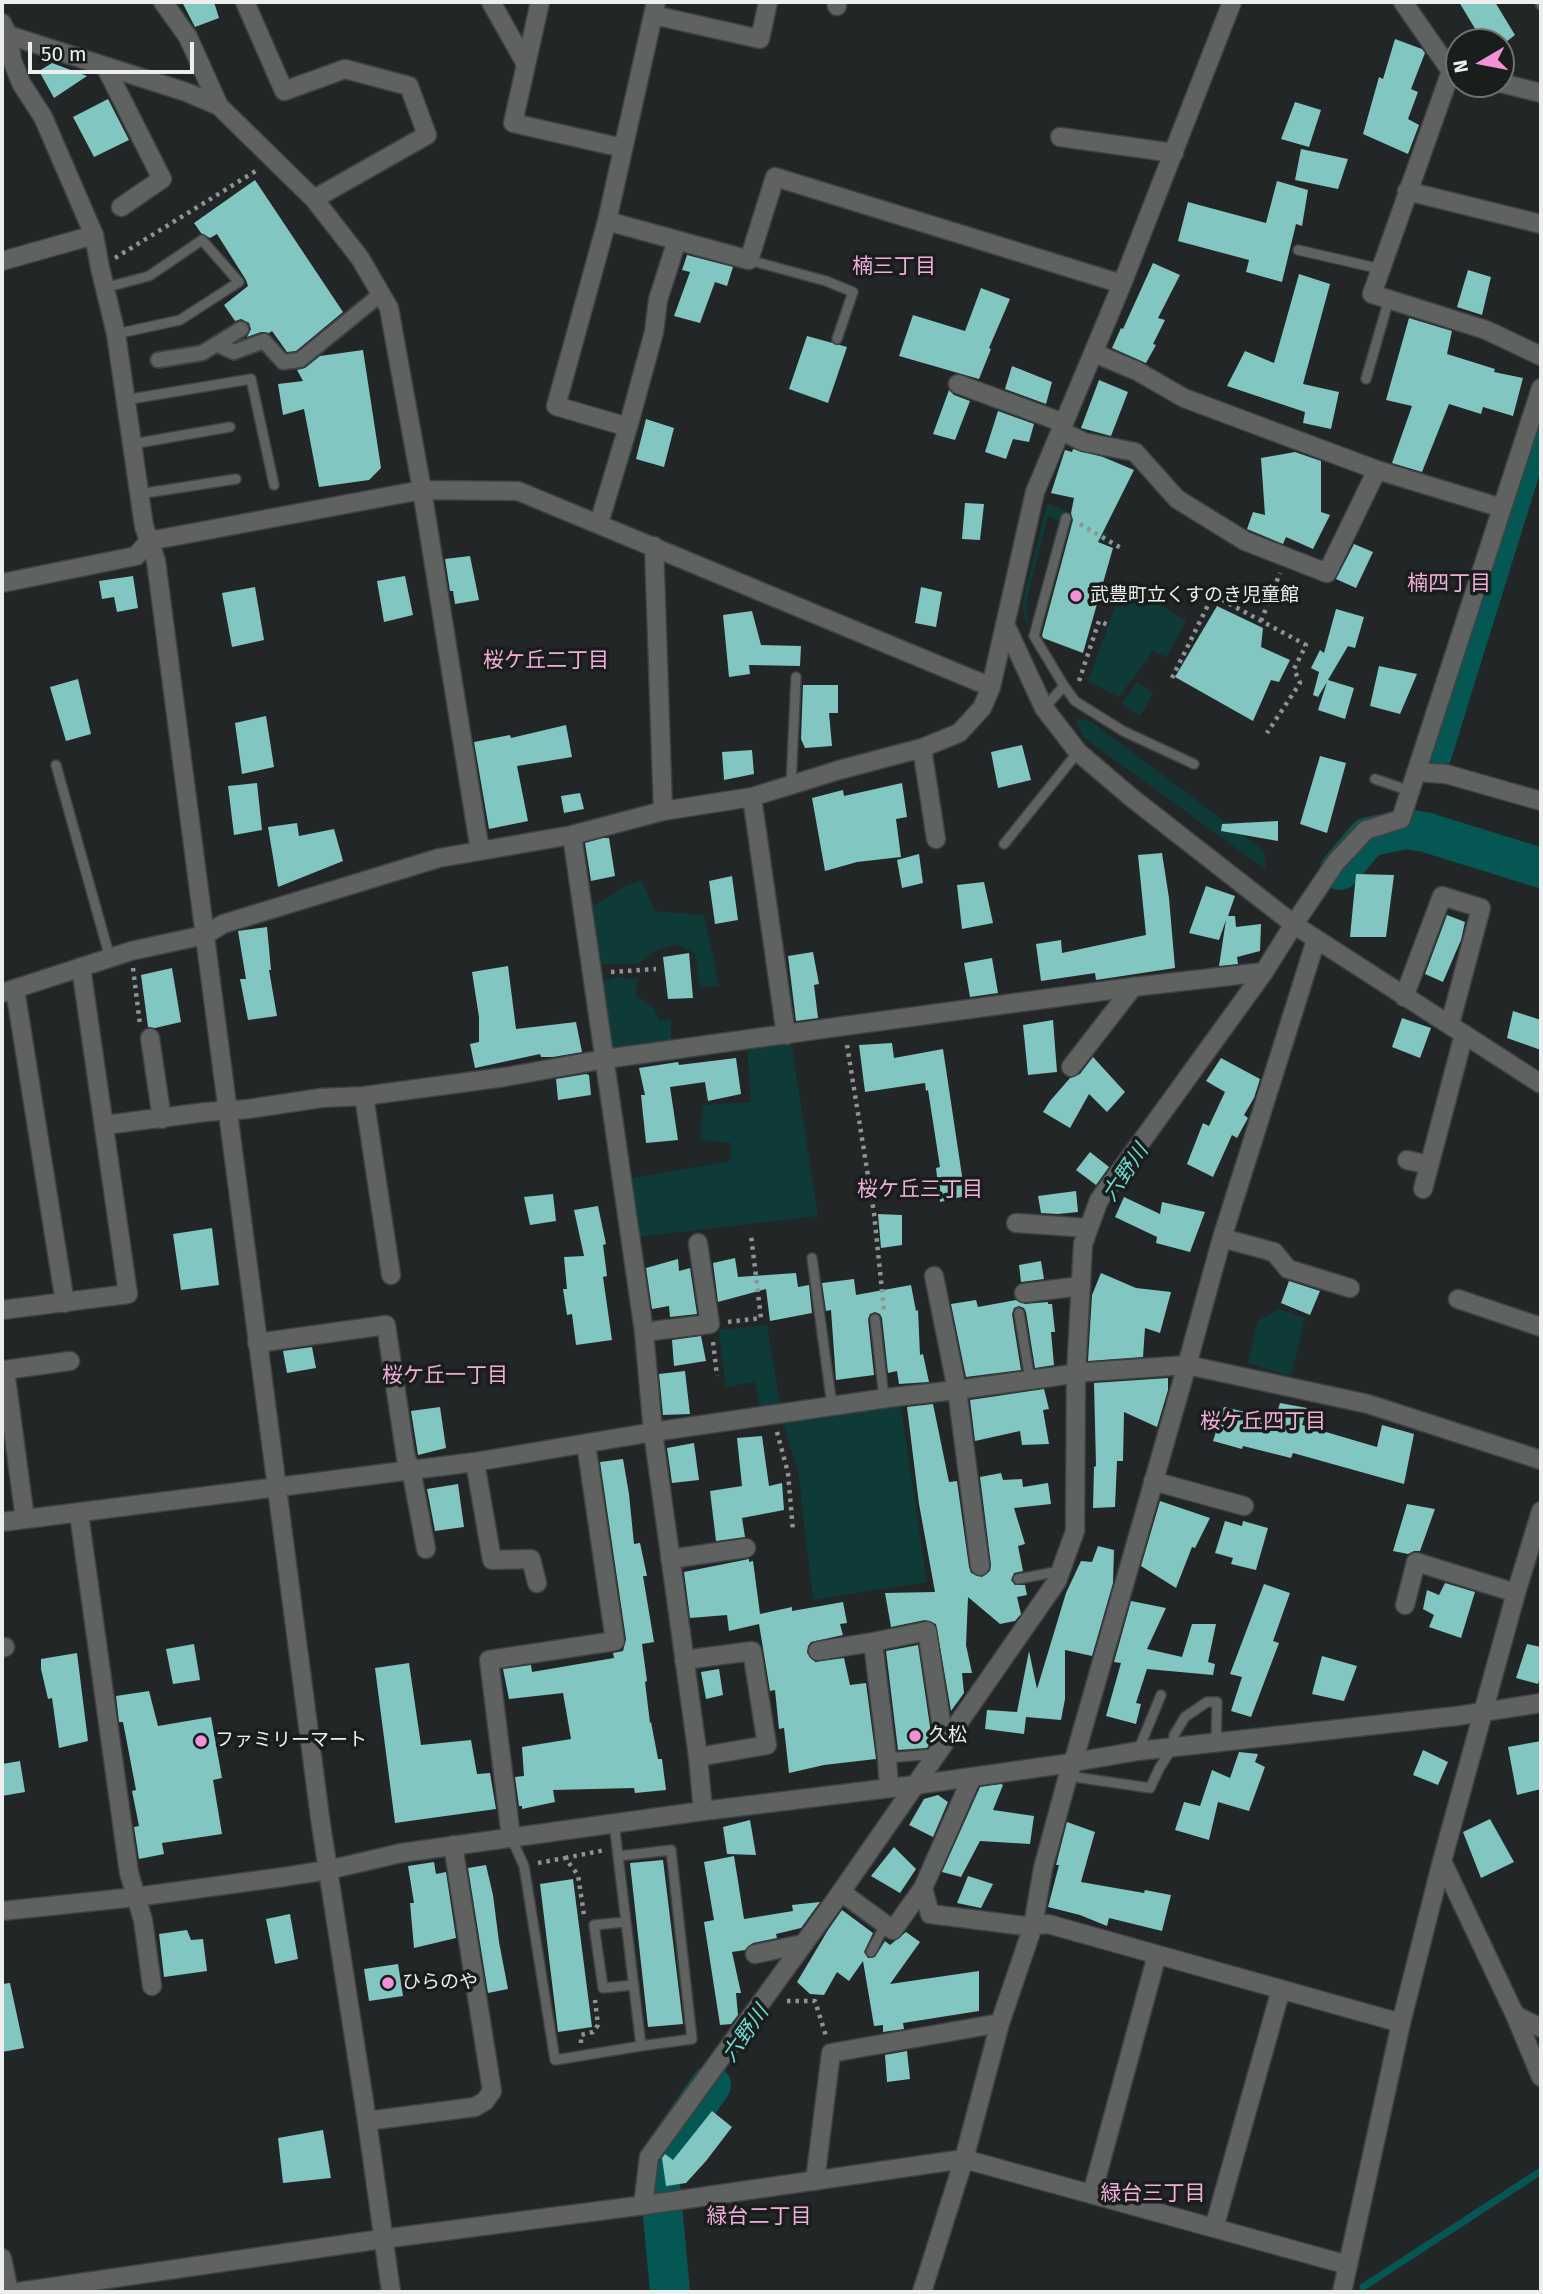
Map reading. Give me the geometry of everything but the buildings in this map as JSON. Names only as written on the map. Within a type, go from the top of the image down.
[{"type":"street","points":[[163,2],[188,37],[219,106],[314,199],[360,258],[389,308],[422,490],[480,851]]},
{"type":"street","points":[[245,2],[284,91],[345,69],[409,86],[427,135],[314,199]]},
{"type":"street","points":[[491,2],[526,64]]},
{"type":"street","points":[[540,2],[513,123],[624,148]]},
{"type":"street","points":[[628,427],[556,406],[607,220],[655,8],[760,39],[768,2]]},
{"type":"street","points":[[65,1303],[8,991],[131,951],[205,935],[223,923],[439,858],[572,835],[663,811],[752,797],[922,748],[959,733],[982,708],[991,687],[1035,492],[1122,284],[1232,2]]},
{"type":"street","points":[[1403,2],[1445,59]]},
{"type":"street","points":[[219,106],[186,92],[106,68],[5,29],[7,62],[43,117],[94,235],[116,334],[144,526],[158,575],[276,1488],[328,1870],[368,2121],[391,2292]]},
{"type":"street","points":[[106,68],[162,179],[121,207]]},
{"type":"street","points":[[1515,86],[1541,93]]},
{"type":"street","points":[[1445,97],[1407,191],[1372,294],[1486,330],[1541,356]]},
{"type":"street","points":[[1060,137],[1174,153]]},
{"type":"street","points":[[607,220],[750,260],[775,177],[1122,284]]},
{"type":"street","points":[[1407,191],[1541,224]]},
{"type":"street","points":[[2,261],[94,235]]},
{"type":"street","points":[[598,523],[628,427],[654,332],[658,300],[677,240]]},
{"type":"street","points":[[216,344],[234,352],[264,341],[284,362],[300,360],[381,294]]},
{"type":"street","points":[[158,360],[202,353],[241,329]]},
{"type":"street","points":[[1094,353],[1137,371],[1184,398],[1377,470],[1502,508]]},
{"type":"street","points":[[958,384],[1062,427],[1084,442],[1135,452],[1177,499],[1245,541],[1327,573],[1377,470]]},
{"type":"street","points":[[922,2292],[964,2159],[1000,2023],[1033,1926],[1043,1868],[1222,1237],[1303,931],[1336,862],[1366,830],[1401,819],[1541,388]]},
{"type":"street","points":[[2,583],[136,556],[149,541],[422,490],[518,491],[991,687]]},
{"type":"street","points":[[653,546],[663,811]]},
{"type":"street","points":[[1005,624],[1044,708],[1078,752],[1132,798],[1303,931],[1541,1084]]},
{"type":"street","points":[[922,748],[936,838]]},
{"type":"street","points":[[1416,772],[1446,774],[1541,801]]},
{"type":"street","points":[[752,797],[786,1034]]},
{"type":"street","points":[[572,835],[643,1332],[653,1432],[698,1757],[703,1811]]},
{"type":"street","points":[[1404,997],[1442,896],[1481,908],[1423,1189]]},
{"type":"street","points":[[644,2205],[649,2158],[683,2118],[845,1895],[939,1748],[1057,1581],[1075,1531],[1083,1244],[1099,1200],[1264,972],[1303,931]]},
{"type":"street","points":[[2,1310],[128,1294],[81,967]]},
{"type":"street","points":[[105,1125],[248,1110],[321,1098],[364,1096],[505,1077],[604,1059],[1133,987],[1264,972]]},
{"type":"street","points":[[1071,1067],[1133,987]]},
{"type":"street","points":[[150,1038],[162,1118]]},
{"type":"street","points":[[364,1096],[391,1275]]},
{"type":"street","points":[[1407,1160],[1429,1166]]},
{"type":"street","points":[[1016,1223],[1089,1228]]},
{"type":"street","points":[[1222,1237],[1274,1252],[1288,1269],[1350,1288]]},
{"type":"street","points":[[643,1332],[710,1324],[698,1243]]},
{"type":"street","points":[[934,1276],[957,1390],[980,1566]]},
{"type":"street","points":[[1024,1293],[1081,1286]]},
{"type":"street","points":[[1458,1299],[1541,1327]]},
{"type":"street","points":[[257,1343],[386,1325],[406,1458],[411,1469],[426,1549]]},
{"type":"street","points":[[25,1520],[5,1370],[70,1361]]},
{"type":"street","points":[[2,1522],[475,1462],[653,1432],[884,1398],[1080,1373],[1186,1365],[1368,1404],[1541,1460]]},
{"type":"street","points":[[511,1837],[489,1660],[615,1641],[586,1444]]},
{"type":"street","points":[[475,1462],[492,1560],[531,1559],[537,1583]]},
{"type":"street","points":[[1153,1481],[1244,1506]]},
{"type":"street","points":[[1342,2292],[1401,2023],[1442,1861],[1541,1511]]},
{"type":"street","points":[[79,1514],[129,1873],[143,1920],[152,1986]]},
{"type":"street","points":[[670,1559],[746,1548]]},
{"type":"street","points":[[1405,1605],[1416,1562],[1516,1592]]},
{"type":"street","points":[[818,1651],[927,1631],[939,1748]]},
{"type":"street","points":[[873,1642],[889,1788]]},
{"type":"street","points":[[684,1660],[752,1651],[767,1745],[698,1757]]},
{"type":"street","points":[[2,1911],[136,1897],[328,1870],[401,1853],[703,1811],[972,1777],[1070,1769],[1138,1751],[1457,1716],[1541,1703]]},
{"type":"street","points":[[845,1895],[893,1930],[923,1888],[972,1777]]},
{"type":"street","points":[[368,2121],[475,2107],[485,2101],[492,2091],[453,1845]]},
{"type":"street","points":[[1442,1861],[1516,2015],[1541,2077]]},
{"type":"street","points":[[923,1888],[930,1914],[1024,1926],[1048,1924],[1401,2023]]},
{"type":"street","points":[[755,1954],[808,1947]]},
{"type":"street","points":[[1092,2194],[1157,1955]]},
{"type":"street","points":[[1214,2228],[1281,1989]]},
{"type":"street","points":[[1516,2015],[1541,2028]]},
{"type":"street","points":[[815,2181],[831,2053],[1000,2023]]},
{"type":"street","points":[[18,2292],[964,2159],[1348,2264]]},
{"type":"street","points":[[2,2258],[9,2292]]},
{"type":"lane","points":[[104,288],[149,276],[202,240],[239,282],[180,320],[116,334]]},
{"type":"lane","points":[[1298,250],[1381,269]]},
{"type":"lane","points":[[750,260],[826,281],[853,292],[837,339]]},
{"type":"lane","points":[[1366,379],[1389,299]]},
{"type":"lane","points":[[125,400],[251,379],[274,485]]},
{"type":"lane","points":[[132,444],[230,426]]},
{"type":"lane","points":[[139,494],[236,479]]},
{"type":"lane","points":[[1066,518],[1034,636],[1075,701],[1123,731],[1194,764]]},
{"type":"lane","points":[[791,785],[796,677]]},
{"type":"lane","points":[[1044,708],[1064,686]]},
{"type":"lane","points":[[1004,844],[1078,752]]},
{"type":"lane","points":[[56,765],[110,958]]},
{"type":"lane","points":[[1375,779],[1410,790]]},
{"type":"lane","points":[[812,1258],[832,1406]]},
{"type":"lane","points":[[1019,1313],[1030,1380]]},
{"type":"lane","points":[[880,1319],[884,1398]]},
{"type":"lane","points":[[1018,1579],[1060,1571]]},
{"type":"lane","points":[[1138,1751],[1161,1695]]},
{"type":"lane","points":[[1070,1769],[1150,1788],[1173,1747],[1174,1735],[1185,1717],[1208,1702],[1217,1702],[1216,1742]]},
{"type":"lane","points":[[887,1758],[939,1748]]},
{"type":"lane","points":[[614,1823],[641,2046]]},
{"type":"lane","points":[[511,1837],[524,1866],[555,2060],[692,2039],[671,1850],[618,1852]]},
{"type":"lane","points":[[626,1922],[594,1925],[603,1988],[634,1985]]},
{"type":"lane","points":[[871,1952],[885,1925]]},
{"type":"path","points":[[100,268],[273,160]]},
{"type":"path","points":[[1066,518],[1087,527],[1121,548]]},
{"type":"path","points":[[1261,621],[1287,557]]},
{"type":"path","points":[[1172,678],[1213,595],[1306,645],[1294,669],[1300,683],[1267,733]]},
{"type":"path","points":[[1075,701],[1099,621],[1108,625]]},
{"type":"path","points":[[131,951],[140,1031],[150,1038]]},
{"type":"path","points":[[591,973],[656,969]]},
{"type":"path","points":[[844,1026],[874,1213],[880,1319]]},
{"type":"path","points":[[718,1376],[710,1324],[761,1318],[751,1235]]},
{"type":"path","points":[[772,1414],[788,1473],[793,1531]]},
{"type":"path","points":[[565,1858],[618,1852]]},
{"type":"path","points":[[780,2007],[788,2000],[815,2001],[831,2053]]},
{"type":"shaded area","points":[[1047,504],[1109,534],[1104,543],[1048,516],[1026,603],[1028,631],[1022,604]]},
{"type":"shaded area","points":[[1124,582],[1186,621],[1167,657],[1153,651],[1119,697],[1088,681]]},
{"type":"shaded area","points":[[1137,682],[1153,693],[1140,716],[1122,704]]},
{"type":"shaded area","points":[[1075,718],[1092,722],[1264,851],[1266,870],[1083,737]]},
{"type":"shaded area","points":[[641,880],[655,911],[704,915],[719,986],[700,988],[695,953],[676,944],[652,952],[639,964],[599,964],[590,908]]},
{"type":"shaded area","points":[[617,977],[638,979],[635,995],[654,1008],[660,1021],[671,1019],[671,1044],[611,1051],[597,983]]},
{"type":"shaded area","points":[[791,1041],[818,1216],[639,1237],[632,1178],[730,1161],[731,1143],[700,1140],[703,1105],[751,1102],[747,1047]]},
{"type":"shaded area","points":[[1278,1309],[1305,1318],[1291,1376],[1248,1363],[1258,1321]]},
{"type":"shaded area","points":[[767,1325],[780,1404],[760,1406],[755,1382],[726,1387],[718,1330]]},
{"type":"shaded area","points":[[900,1402],[927,1582],[813,1600],[798,1471],[782,1420]]},
{"type":"waterway","points":[[1440,756],[1541,431]]},
{"type":"waterway","name":"六野川","points":[[1340,870],[1368,837],[1406,829],[1425,832],[1541,868]]},
{"type":"waterway","name":"六野川","points":[[670,2292],[658,2161],[711,2085]]},
{"type":"waterway","points":[[1363,2287],[1541,2171]]},
{"type":"place","name":"武豊町立くすのき児童館","points":[[1076,596]]},
{"type":"place","name":"久松","points":[[915,1736]]},
{"type":"place","name":"ファミリーマート","points":[[201,1741]]},
{"type":"place","name":"ひらのや","points":[[388,1983]]},
{"type":"district","name":"楠三丁目","points":[[894,267]]},
{"type":"district","name":"楠四丁目","points":[[1449,584]]},
{"type":"district","name":"桜ケ丘二丁目","points":[[546,661]]},
{"type":"district","name":"桜ケ丘三丁目","points":[[920,1190]]},
{"type":"district","name":"桜ケ丘一丁目","points":[[445,1376]]},
{"type":"district","name":"桜ケ丘四丁目","points":[[1263,1422]]},
{"type":"district","name":"緑台三丁目","points":[[1153,2194]]},
{"type":"district","name":"緑台二丁目","points":[[759,2217]]}]
